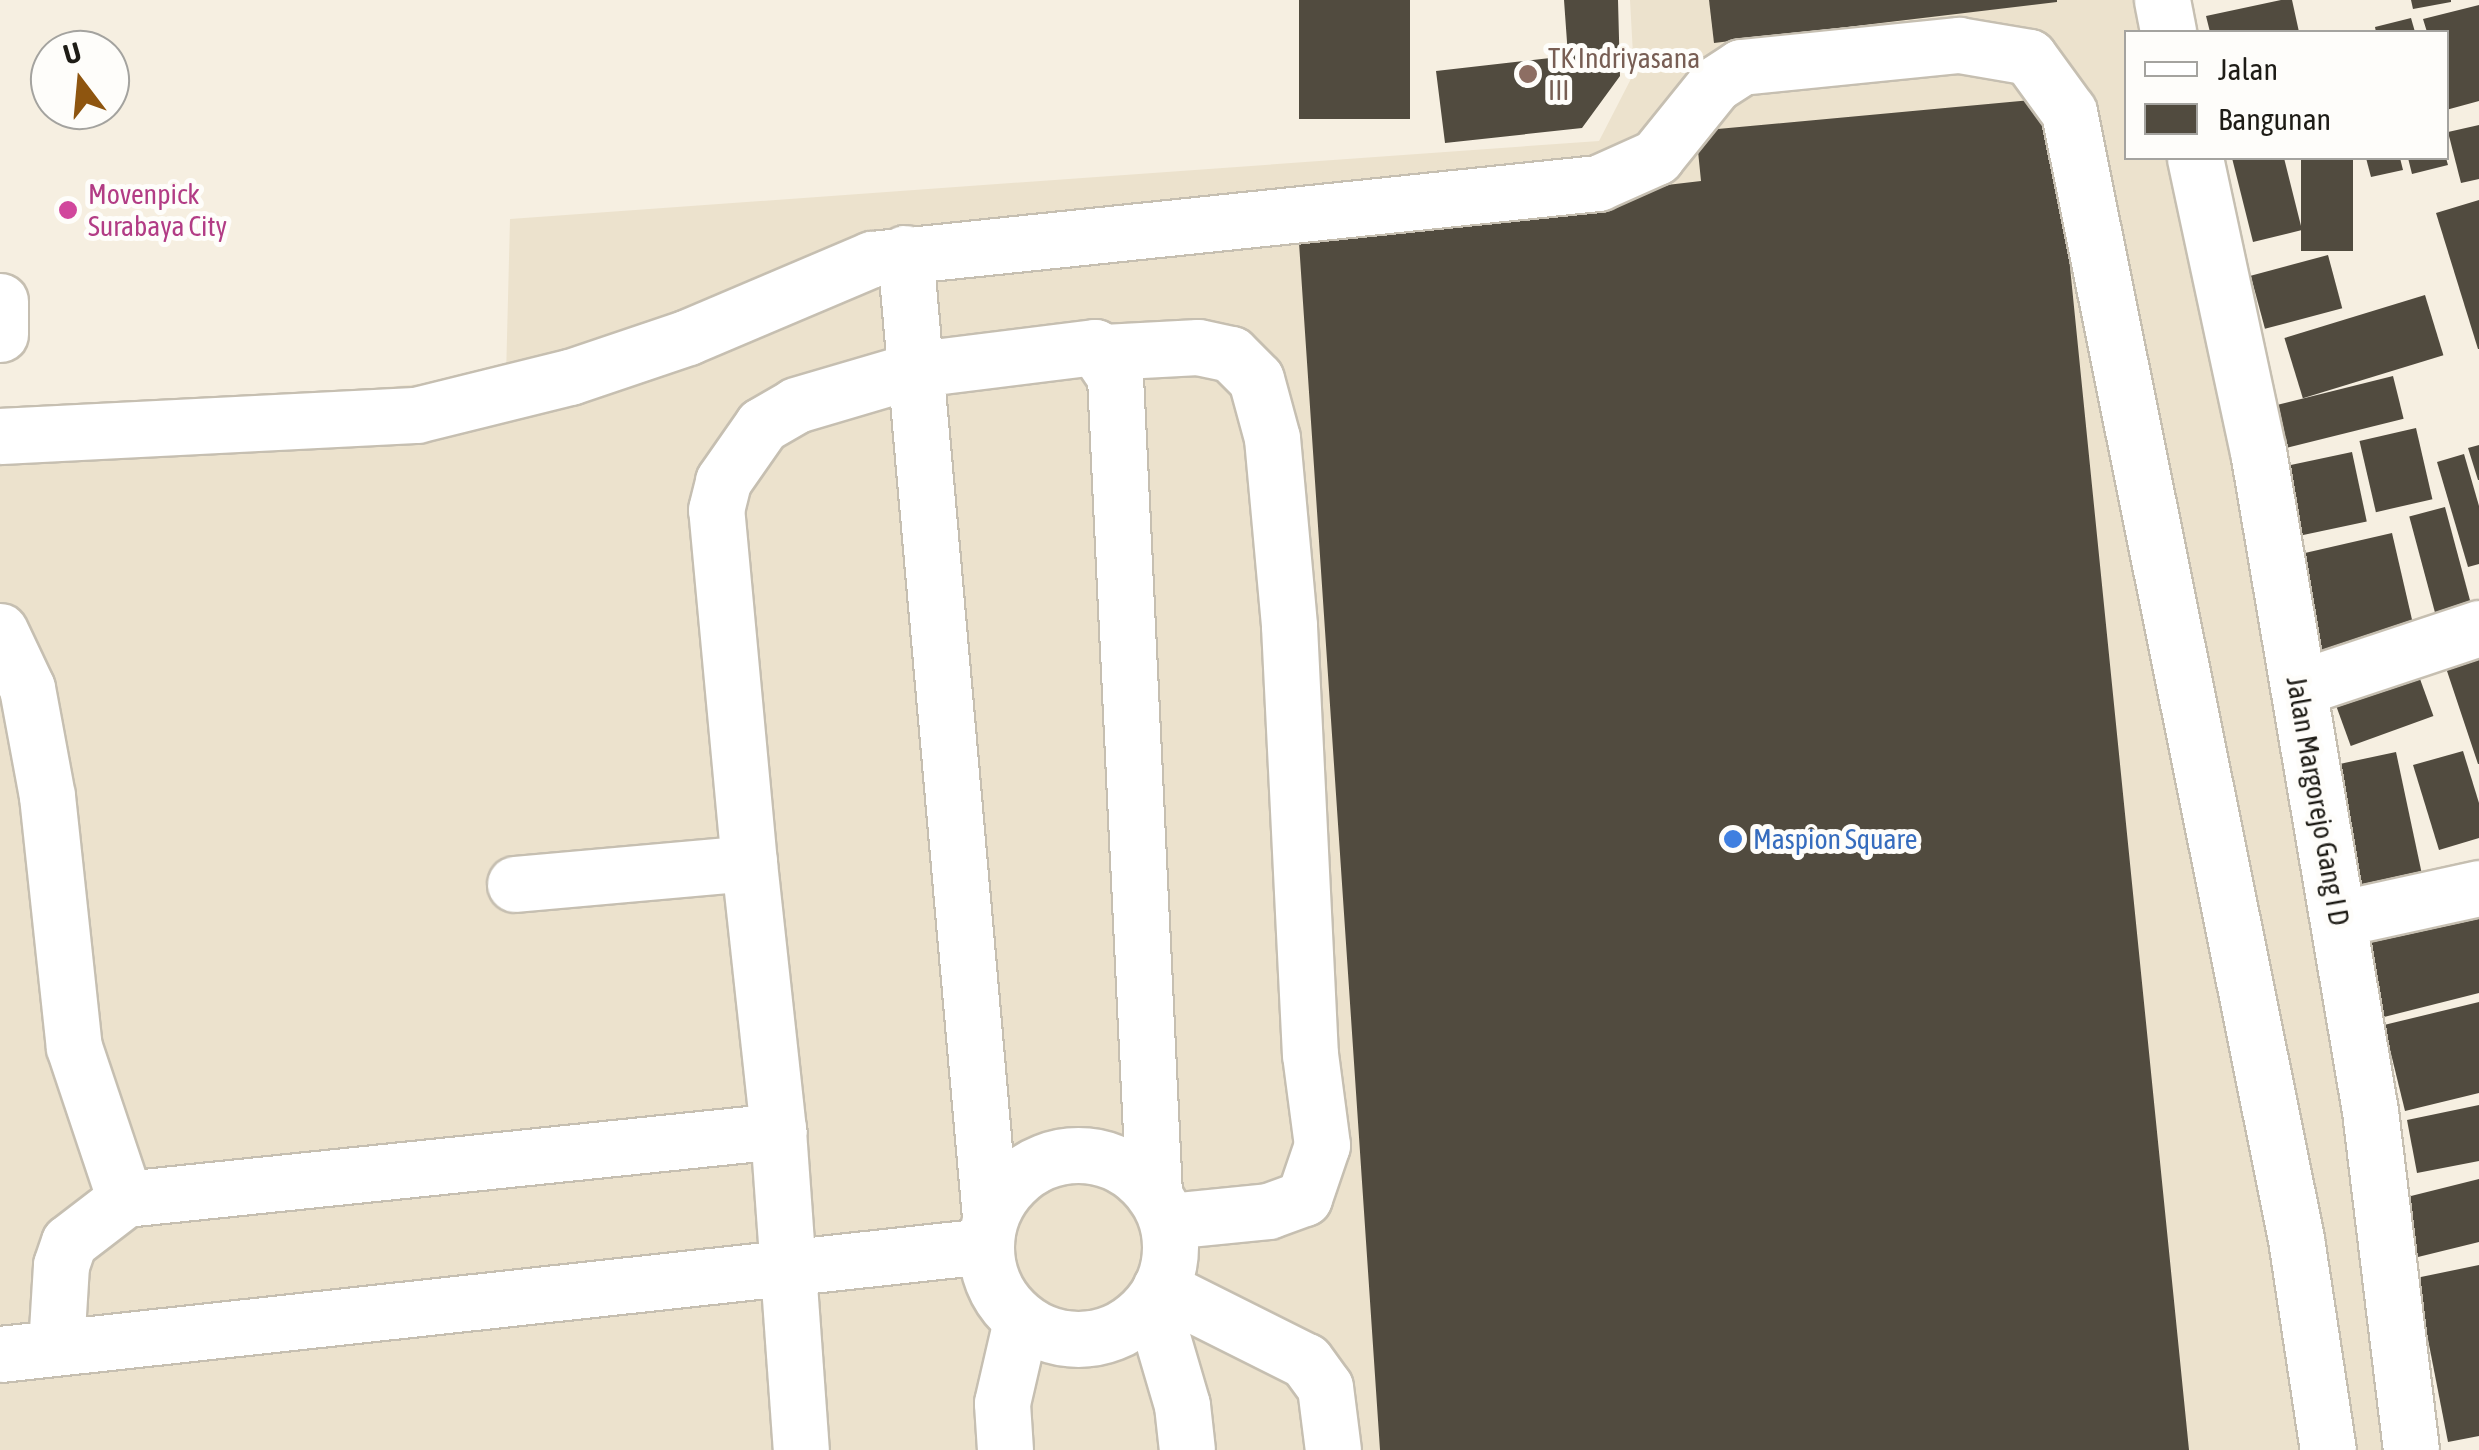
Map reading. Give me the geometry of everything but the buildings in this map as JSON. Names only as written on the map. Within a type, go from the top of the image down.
[{"type":"street","points":[[2162,0],[2168,30]]},
{"type":"street","points":[[0,436],[416,415],[570,377],[688,337],[818,277],[905,253],[1598,183],[1656,158],[1716,84],[1741,68],[1960,44],[2028,58],[2069,112],[2296,1240],[2328,1450]]},
{"type":"street","name":"Jalan Margorejo Gang I D","points":[[2195,160],[2258,451],[2338,919],[2370,1111],[2411,1450]]},
{"type":"street","points":[[905,253],[918,369],[988,1231],[988,1274],[1021,1321],[1047,1336],[1090,1338],[1132,1324],[1156,1296],[1171,1249],[1161,1208],[1115,377],[1104,352]]},
{"type":"street","points":[[0,300],[0,334]]},
{"type":"street","points":[[0,1354],[789,1271],[988,1231],[1026,1171],[1066,1157],[1109,1159],[1161,1208],[1268,1211],[1304,1198],[1322,1144],[1310,1054],[1289,626],[1272,438],[1256,379],[1230,354],[1198,346],[1104,352],[1082,346],[918,369],[796,405],[762,425],[722,480],[716,510],[778,1131],[789,1271],[801,1450]]},
{"type":"street","points":[[2299,688],[2479,628]]},
{"type":"street","points":[[0,631],[26,688],[48,796],[74,1046],[125,1200]]},
{"type":"street","points":[[515,884],[749,863]]},
{"type":"street","points":[[2338,919],[2479,888]]},
{"type":"street","points":[[56,1347],[61,1265],[69,1242],[125,1200],[778,1131]]},
{"type":"street","points":[[1156,1296],[1182,1405],[1187,1450]]},
{"type":"street","points":[[1156,1296],[1306,1361],[1325,1387],[1334,1450]]},
{"type":"street","points":[[1006,1450],[1002,1403],[1021,1321]]},
{"type":"shaded area","points":[[1630,0],[2182,0],[2188,30],[2124,30],[2124,160],[2207,160],[2409,1450],[0,1450],[0,419],[506,377],[510,219],[1599,141],[1634,73]]},
{"type":"place","name":"TK Indriyasana III","points":[[1528,74]]},
{"type":"place","name":"Movenpick Surabaya City","points":[[68,210]]},
{"type":"place","name":"Maspion Square","points":[[1733,839]]}]
